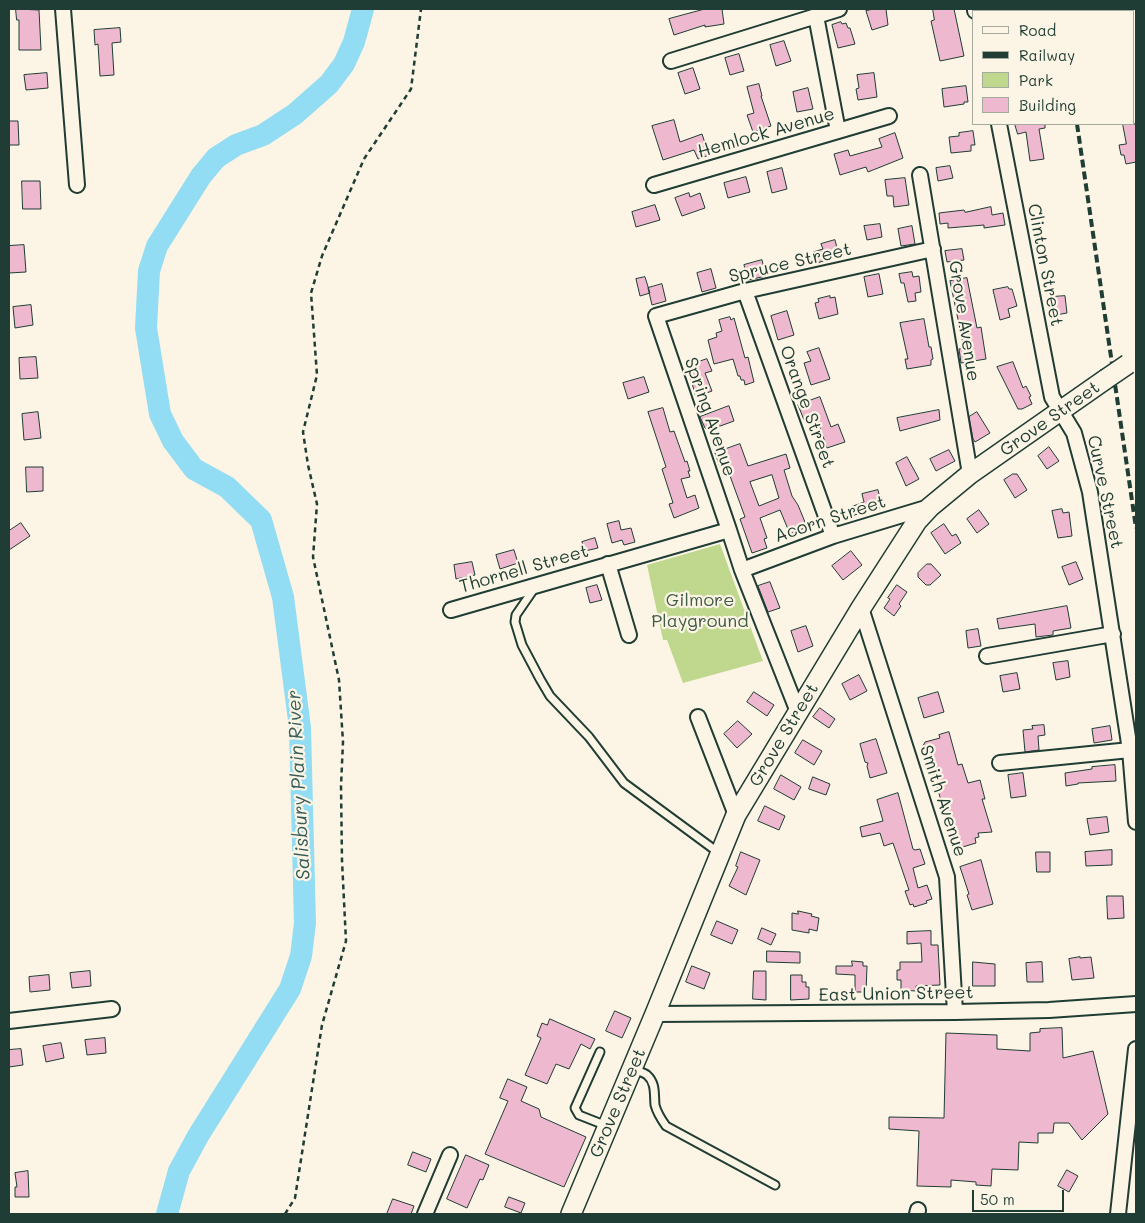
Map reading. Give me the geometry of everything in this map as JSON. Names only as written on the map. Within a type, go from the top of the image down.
[{"type":"main road","name":"Grove Street","points":[[571,1214],[656,1014],[736,815],[861,608],[917,521],[930,506],[970,474],[1132,361]]},
{"type":"street","points":[[63,9],[77,184]]},
{"type":"street","points":[[671,61],[839,9]]},
{"type":"street","points":[[816,16],[838,131]]},
{"type":"street","name":"Hemlock Avenue","points":[[654,185],[888,116]]},
{"type":"street","name":"Clinton Street","points":[[999,125],[1052,397],[1061,411]]},
{"type":"street","name":"Grove Avenue","points":[[920,174],[970,474]]},
{"type":"street","name":"Spruce Street","points":[[656,316],[745,291],[933,249]]},
{"type":"street","name":"Orange Street","points":[[745,291],[833,536]]},
{"type":"street","name":"Spring Avenue","points":[[656,316],[742,570],[798,712]]},
{"type":"street","name":"Curve Street","points":[[1061,411],[1074,433],[1090,492],[1130,750],[1136,822]]},
{"type":"street","name":"Acorn Street","points":[[742,570],[833,536],[930,506]]},
{"type":"street","points":[[629,635],[608,564],[728,530]]},
{"type":"street","name":"Thornell Street","points":[[451,610],[608,564]]},
{"type":"street","name":"Smith Avenue","points":[[861,608],[947,878],[956,1012]]},
{"type":"street","points":[[987,656],[1113,634]]},
{"type":"street","points":[[698,717],[736,815]]},
{"type":"street","points":[[1000,763],[1130,750]]},
{"type":"street","name":"East Union Street","points":[[656,1014],[956,1012],[1049,1010],[1136,1004]]},
{"type":"street","points":[[9,1021],[112,1009]]},
{"type":"street","points":[[1118,1214],[1136,1049]]},
{"type":"street","points":[[425,1214],[450,1155]]},
{"type":"lane","points":[[536,586],[516,615],[515,622],[522,645],[550,696],[589,738],[624,783],[720,854]]},
{"type":"lane","points":[[600,1052],[575,1108],[579,1115],[608,1126]]},
{"type":"lane","points":[[632,1068],[646,1075],[653,1083],[655,1105],[659,1116],[666,1126],[775,1185]]},
{"type":"path","points":[[285,1214],[295,1198],[322,1025],[346,941],[341,786],[343,742],[339,680],[313,557],[317,504],[303,432],[318,375],[312,293],[322,256],[364,159],[411,89],[421,9]]},
{"type":"green space","name":"Gilmore Playground","points":[[720,544],[763,661],[683,683],[667,640],[663,640],[647,565]]},
{"type":"building","points":[[16,9],[39,10],[41,50],[19,50],[19,20],[17,20]]},
{"type":"building","points":[[705,9],[722,9],[724,24],[705,27],[705,25],[674,35],[669,19]]},
{"type":"building","points":[[886,9],[888,25],[872,30],[866,11]]},
{"type":"building","points":[[933,9],[954,9],[964,56],[940,61],[931,21],[934,20]]},
{"type":"building","points":[[841,22],[842,24],[846,23],[848,28],[850,28],[855,44],[838,48],[832,25]]},
{"type":"building","points":[[120,28],[121,42],[112,43],[114,75],[100,76],[98,44],[95,45],[94,30]]},
{"type":"building","points":[[784,41],[791,61],[776,66],[770,45]]},
{"type":"building","points":[[739,54],[744,71],[730,75],[725,58]]},
{"type":"building","points":[[693,68],[700,89],[685,94],[678,73]]},
{"type":"building","points":[[47,73],[48,88],[26,90],[24,75]]},
{"type":"building","points":[[874,73],[877,97],[858,100],[856,89],[859,88],[857,75]]},
{"type":"building","points":[[759,84],[771,126],[753,132],[747,115],[754,113],[747,87]]},
{"type":"building","points":[[966,86],[968,102],[944,107],[942,89]]},
{"type":"building","points":[[808,88],[813,109],[797,112],[793,92]]},
{"type":"building","points":[[674,120],[680,142],[702,134],[709,155],[698,159],[694,150],[663,160],[652,126]]},
{"type":"building","points":[[9,121],[18,121],[19,145],[9,145]]},
{"type":"building","points":[[1136,124],[1136,162],[1126,164],[1124,155],[1121,155],[1119,145],[1126,144],[1123,125]]},
{"type":"building","points":[[1015,125],[1045,125],[1045,128],[1039,129],[1044,159],[1030,161],[1026,132],[1018,134]]},
{"type":"building","points":[[973,131],[975,145],[971,145],[971,151],[951,153],[949,137]]},
{"type":"building","points":[[895,133],[903,158],[868,172],[866,167],[840,175],[834,154],[848,150],[850,156],[882,147],[879,139]]},
{"type":"building","points":[[950,166],[953,178],[938,181],[936,168]]},
{"type":"building","points":[[782,168],[787,189],[772,193],[767,172]]},
{"type":"building","points":[[746,177],[750,192],[728,198],[724,183]]},
{"type":"building","points":[[905,178],[909,205],[894,207],[893,196],[887,196],[885,180]]},
{"type":"building","points":[[22,181],[40,181],[41,209],[23,209]]},
{"type":"building","points":[[689,193],[690,197],[700,193],[705,208],[682,216],[675,198]]},
{"type":"building","points":[[655,205],[660,220],[636,227],[632,212]]},
{"type":"building","points":[[991,207],[992,215],[1003,213],[1005,225],[984,228],[984,225],[948,228],[948,223],[940,224],[939,213],[964,210],[965,212]]},
{"type":"building","points":[[880,224],[882,237],[867,240],[864,226]]},
{"type":"building","points":[[912,226],[915,244],[901,246],[898,229]]},
{"type":"building","points":[[835,240],[839,256],[817,263],[813,252],[823,249],[821,244]]},
{"type":"building","points":[[24,245],[26,272],[9,273],[9,246]]},
{"type":"building","points":[[962,249],[964,260],[947,262],[945,251]]},
{"type":"building","points":[[762,260],[766,276],[748,280],[744,265]]},
{"type":"building","points":[[711,269],[716,288],[702,292],[697,273]]},
{"type":"building","points":[[912,272],[913,277],[919,276],[921,292],[915,293],[916,301],[908,302],[904,283],[901,283],[899,274]]},
{"type":"building","points":[[879,274],[883,294],[868,297],[864,277]]},
{"type":"building","points":[[645,277],[650,293],[640,296],[636,279]]},
{"type":"building","points":[[967,278],[977,328],[981,327],[986,359],[961,363],[959,349],[964,348],[950,281]]},
{"type":"building","points":[[662,284],[666,301],[652,305],[648,288]]},
{"type":"building","points":[[1008,287],[1012,289],[1017,306],[1008,309],[1010,317],[1000,320],[993,290]]},
{"type":"building","points":[[830,296],[830,298],[835,297],[838,314],[819,319],[815,303],[819,302],[818,299]]},
{"type":"building","points":[[1065,296],[1067,313],[1050,316],[1048,301],[1053,301],[1052,297]]},
{"type":"building","points":[[31,305],[33,325],[15,328],[13,307]]},
{"type":"building","points":[[787,311],[794,335],[778,340],[771,316]]},
{"type":"building","points":[[730,317],[731,320],[734,318],[745,358],[748,357],[754,382],[745,385],[744,380],[741,380],[740,376],[738,376],[733,359],[714,364],[708,340],[717,337],[716,333],[722,331],[719,320]]},
{"type":"building","points":[[924,319],[933,359],[931,360],[931,365],[907,369],[905,359],[908,359],[900,323]]},
{"type":"building","points":[[819,348],[830,379],[811,385],[804,363],[811,361],[807,352]]},
{"type":"building","points":[[36,357],[38,378],[20,379],[19,358]]},
{"type":"building","points":[[707,359],[712,371],[705,373],[712,391],[696,397],[687,366]]},
{"type":"building","points":[[1013,362],[1023,388],[1026,386],[1031,396],[1029,397],[1032,404],[1022,409],[1018,409],[997,367]]},
{"type":"building","points":[[644,377],[649,392],[628,399],[623,383]]},
{"type":"building","points":[[820,397],[831,427],[838,424],[845,442],[827,448],[816,416],[804,420],[798,405]]},
{"type":"building","points":[[729,406],[734,421],[709,430],[705,428],[700,417]]},
{"type":"building","points":[[663,408],[670,432],[674,431],[690,471],[688,471],[690,477],[681,479],[687,498],[695,495],[699,508],[674,518],[669,504],[673,503],[662,469],[666,467],[648,412]]},
{"type":"building","points":[[939,410],[940,420],[900,431],[897,418]]},
{"type":"building","points":[[38,412],[41,438],[24,440],[22,414]]},
{"type":"building","points":[[977,412],[990,433],[975,442],[969,417]]},
{"type":"building","points":[[740,444],[748,466],[786,454],[790,468],[784,470],[792,496],[807,527],[790,534],[780,510],[760,518],[767,538],[764,539],[767,548],[752,553],[740,519],[745,517],[726,465],[720,467],[715,453]],"holes":[[[772,475],[779,498],[759,506],[750,482]]]},
{"type":"building","points":[[1049,447],[1059,461],[1047,469],[1038,456]]},
{"type":"building","points":[[949,450],[955,461],[936,471],[930,459]]},
{"type":"building","points":[[907,457],[919,479],[906,486],[896,463]]},
{"type":"building","points":[[26,467],[43,467],[43,491],[27,492]]},
{"type":"building","points":[[1013,474],[1017,474],[1027,490],[1015,498],[1004,480]]},
{"type":"building","points":[[878,490],[882,507],[851,516],[848,508],[864,502],[862,494]]},
{"type":"building","points":[[1062,509],[1063,513],[1069,512],[1072,536],[1058,538],[1052,511]]},
{"type":"building","points":[[979,510],[989,524],[977,533],[967,519]]},
{"type":"building","points":[[619,521],[621,530],[631,528],[635,542],[624,545],[622,540],[612,543],[607,524]]},
{"type":"building","points":[[21,523],[30,536],[9,550],[9,531]]},
{"type":"building","points":[[944,524],[952,536],[956,534],[961,543],[945,554],[931,533]]},
{"type":"building","points":[[595,538],[598,548],[585,551],[582,542]]},
{"type":"building","points":[[514,550],[518,563],[500,569],[496,555]]},
{"type":"building","points":[[851,551],[862,565],[843,580],[832,566]]},
{"type":"building","points":[[472,562],[475,575],[456,579],[454,565]]},
{"type":"building","points":[[1076,562],[1083,579],[1069,585],[1062,567]]},
{"type":"building","points":[[927,564],[931,564],[941,575],[930,585],[926,585],[918,577],[918,573]]},
{"type":"building","points":[[770,582],[780,608],[768,612],[758,586]]},
{"type":"building","points":[[597,585],[602,600],[590,603],[586,588]]},
{"type":"building","points":[[897,585],[907,592],[894,616],[884,608]]},
{"type":"building","points":[[1067,606],[1071,628],[1053,631],[1053,635],[1036,637],[1035,624],[999,629],[997,619]]},
{"type":"building","points":[[806,626],[813,646],[798,652],[791,631]]},
{"type":"building","points":[[978,629],[981,646],[968,648],[966,631]]},
{"type":"building","points":[[1068,661],[1070,677],[1056,680],[1053,663]]},
{"type":"building","points":[[1017,673],[1020,689],[1003,692],[1000,676]]},
{"type":"building","points":[[859,675],[867,691],[850,700],[842,684]]},
{"type":"building","points":[[754,692],[774,705],[767,716],[747,702]]},
{"type":"building","points":[[938,692],[944,712],[924,718],[918,698]]},
{"type":"building","points":[[820,708],[835,719],[829,728],[813,717]]},
{"type":"building","points":[[738,721],[752,734],[737,748],[724,734]]},
{"type":"building","points":[[1044,725],[1045,735],[1038,736],[1039,750],[1025,752],[1023,730],[1033,729],[1032,726]]},
{"type":"building","points":[[1110,726],[1112,740],[1094,743],[1092,729]]},
{"type":"building","points":[[949,732],[958,765],[962,764],[968,783],[980,780],[985,799],[982,799],[992,832],[978,833],[979,837],[975,838],[976,843],[956,849],[928,758],[924,759],[921,750],[925,742],[940,738],[939,735]]},
{"type":"building","points":[[876,739],[887,773],[870,778],[868,763],[865,762],[860,744]]},
{"type":"building","points":[[803,740],[822,751],[814,765],[795,753]]},
{"type":"building","points":[[1115,765],[1116,781],[1078,783],[1066,786],[1065,773],[1092,769],[1092,767]]},
{"type":"building","points":[[1023,773],[1026,796],[1011,798],[1008,775]]},
{"type":"building","points":[[781,775],[801,787],[794,800],[774,789]]},
{"type":"building","points":[[813,777],[830,784],[826,795],[809,789]]},
{"type":"building","points":[[898,793],[913,849],[920,849],[925,864],[913,868],[918,888],[927,885],[932,899],[926,901],[927,903],[914,907],[913,904],[910,905],[905,891],[909,890],[893,843],[884,846],[880,833],[862,837],[860,827],[883,821],[877,800]]},
{"type":"building","points":[[765,806],[785,816],[779,830],[758,821]]},
{"type":"building","points":[[1107,817],[1109,832],[1090,835],[1087,819]]},
{"type":"building","points":[[1112,850],[1112,865],[1086,866],[1085,852]]},
{"type":"building","points":[[741,852],[760,860],[746,895],[729,886],[738,867],[736,866]]},
{"type":"building","points":[[1036,852],[1050,852],[1050,872],[1037,872]]},
{"type":"building","points":[[981,860],[993,904],[972,910],[960,867]]},
{"type":"building","points":[[1107,896],[1123,896],[1124,918],[1108,919]]},
{"type":"building","points":[[798,911],[812,914],[811,916],[819,918],[817,931],[809,929],[809,933],[792,930],[792,913],[798,914]]},
{"type":"building","points":[[717,921],[738,930],[732,944],[711,935]]},
{"type":"building","points":[[762,928],[776,934],[771,945],[758,939]]},
{"type":"building","points":[[931,931],[931,945],[938,945],[940,985],[916,986],[916,991],[901,990],[901,980],[897,980],[897,970],[900,970],[900,962],[922,962],[921,943],[907,944],[907,932]]},
{"type":"building","points":[[767,951],[800,952],[800,963],[767,962]]},
{"type":"building","points":[[1091,957],[1094,978],[1072,980],[1069,959]]},
{"type":"building","points":[[852,961],[863,962],[863,966],[867,966],[866,992],[855,992],[855,975],[836,974],[836,966],[852,966]]},
{"type":"building","points":[[973,962],[995,964],[995,986],[973,986]]},
{"type":"building","points":[[1042,962],[1043,982],[1027,982],[1026,963]]},
{"type":"building","points":[[692,966],[710,973],[704,989],[686,982]]},
{"type":"building","points":[[90,971],[91,986],[72,988],[70,973]]},
{"type":"building","points":[[754,971],[766,971],[766,1000],[753,999]]},
{"type":"building","points":[[49,975],[50,990],[30,992],[29,977]]},
{"type":"building","points":[[791,975],[802,975],[802,982],[806,982],[806,987],[809,987],[809,999],[791,1000]]},
{"type":"building","points":[[615,1011],[631,1018],[622,1038],[606,1031]]},
{"type":"building","points":[[550,1019],[595,1039],[590,1049],[581,1044],[569,1069],[556,1064],[547,1084],[525,1075],[541,1038],[537,1036],[542,1023],[547,1025]]},
{"type":"building","points":[[1062,1028],[1063,1058],[1093,1051],[1108,1114],[1082,1140],[1069,1123],[1054,1123],[1053,1133],[1038,1133],[1038,1143],[1019,1142],[1018,1170],[992,1169],[991,1186],[976,1185],[976,1182],[951,1180],[951,1187],[917,1186],[919,1131],[889,1129],[889,1117],[944,1118],[946,1033],[997,1035],[997,1049],[1030,1051],[1030,1033],[1040,1032],[1040,1029]]},
{"type":"building","points":[[105,1038],[106,1053],[87,1055],[85,1040]]},
{"type":"building","points":[[61,1043],[64,1058],[46,1062],[43,1046]]},
{"type":"building","points":[[21,1049],[23,1065],[9,1067],[9,1050]]},
{"type":"building","points":[[508,1079],[527,1087],[521,1101],[539,1109],[541,1117],[586,1137],[564,1187],[485,1154],[508,1101],[500,1098]]},
{"type":"building","points":[[413,1152],[431,1159],[426,1172],[408,1165]]},
{"type":"building","points":[[466,1155],[489,1165],[483,1180],[480,1179],[467,1208],[447,1199]]},
{"type":"building","points":[[1067,1170],[1078,1176],[1069,1192],[1058,1186]]},
{"type":"building","points":[[28,1171],[29,1197],[15,1197],[15,1187],[17,1187],[15,1173]]},
{"type":"building","points":[[509,1197],[525,1203],[521,1213],[505,1207]]},
{"type":"building","points":[[393,1199],[414,1206],[411,1214],[387,1214]]},
{"type":"waterway","name":"Salisbury Plain River","points":[[167,1214],[179,1171],[198,1136],[290,989],[301,956],[305,923],[300,728],[283,597],[261,520],[227,487],[194,469],[173,441],[160,414],[146,328],[149,271],[157,246],[201,176],[216,158],[236,145],[263,135],[295,114],[329,84],[344,64],[354,42],[363,9]]},
{"type":"railway","points":[[1077,125],[1136,528]]}]
